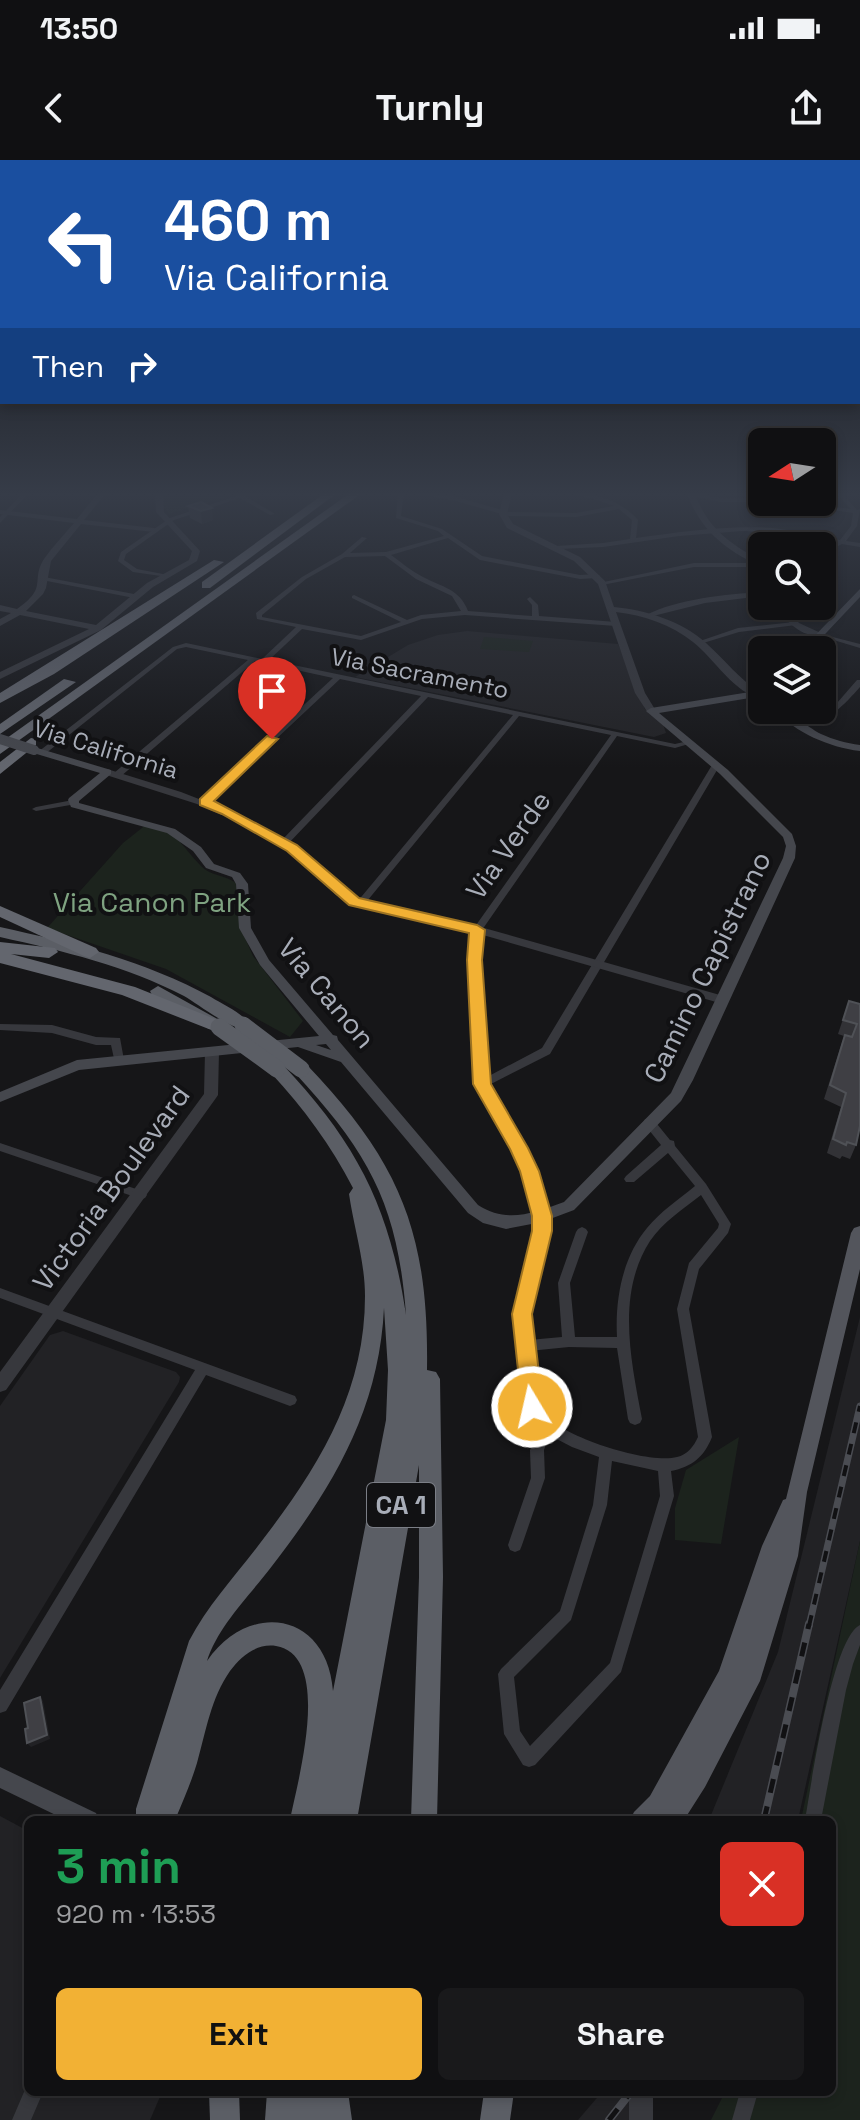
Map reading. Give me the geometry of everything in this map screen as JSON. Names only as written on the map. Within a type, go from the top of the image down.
[{"type":"highway","points":[[0,699],[184,584]]},
{"type":"highway","points":[[126,641],[204,584]]},
{"type":"highway","points":[[0,750],[229,584]]},
{"type":"highway","points":[[0,689],[116,627]]},
{"type":"highway","points":[[0,770],[146,644]]},
{"type":"highway","points":[[0,730],[75,677]]},
{"type":"highway","points":[[0,911],[90,952]]},
{"type":"highway","name":"CA 1","points":[[0,932],[90,952],[178,987],[243,1025],[301,1069],[343,1113],[374,1159],[390,1190],[415,1290],[418,1386],[411,1452],[345,1816]]},
{"type":"highway","name":"CA 1","points":[[0,939],[121,974],[164,993],[219,1027],[277,1069],[322,1116],[353,1163],[386,1249],[396,1300],[397,1420],[322,1816]]},
{"type":"highway","points":[[0,948],[49,952]]},
{"type":"highway","points":[[0,957],[161,1002],[219,1027]]},
{"type":"highway","points":[[150,1816],[153,1795],[198,1650],[210,1627],[337,1454],[362,1393],[373,1333],[375,1294],[353,1163]]},
{"type":"highway","points":[[390,1190],[423,1287],[429,1334],[431,1577],[424,1816]]},
{"type":"highway","points":[[163,1816],[179,1777],[206,1688],[232,1648],[260,1633],[276,1633],[303,1643],[314,1657],[321,1686],[320,1715],[304,1816]]},
{"type":"highway","points":[[224,2096],[225,2120]]},
{"type":"highway","points":[[280,2120],[282,2096]]},
{"type":"highway","points":[[308,2120],[309,2096]]},
{"type":"highway","points":[[334,2096],[337,2120]]},
{"type":"highway","points":[[495,2120],[498,2096]]},
{"type":"main road","points":[[819,634],[860,592]]},
{"type":"main road","points":[[647,706],[667,708],[748,697]]},
{"type":"main road","name":"Camino Capistrano","points":[[542,1216],[569,1206],[676,1097],[789,858],[791,846],[788,836],[716,765],[688,743],[673,736],[647,706]]},
{"type":"main road","points":[[673,736],[669,719],[682,706]]},
{"type":"main road","points":[[796,724],[830,743],[860,748]]},
{"type":"main road","name":"Via California","points":[[0,739],[112,774]]},
{"type":"main road","points":[[73,802],[112,774]]},
{"type":"main road","name":"Via Canon","points":[[73,802],[171,831],[197,849],[210,866],[236,875],[242,884],[245,928],[252,943],[473,1209],[488,1219],[506,1223],[542,1216]]},
{"type":"main road","points":[[297,1043],[309,1026],[305,1010]]},
{"type":"main road","points":[[0,1097],[64,1068],[332,1039]]},
{"type":"main road","points":[[297,1043],[351,1061]]},
{"type":"main road","points":[[673,1816],[697,1779],[752,1673],[788,1556],[797,1492],[860,1233]]},
{"type":"main road","points":[[646,1816],[658,1804],[728,1676],[772,1546],[797,1492]]},
{"type":"main road","points":[[0,1777],[81,1816]]},
{"type":"street","points":[[0,623],[37,595],[42,584]]},
{"type":"street","points":[[73,584],[134,596]]},
{"type":"street","points":[[0,676],[98,628],[134,596],[152,584]]},
{"type":"street","points":[[296,584],[258,614],[259,618],[361,638],[405,621],[465,613],[616,624]]},
{"type":"street","points":[[435,584],[462,600],[465,613]]},
{"type":"street","points":[[602,584],[647,706]]},
{"type":"street","points":[[649,615],[681,605],[748,595]]},
{"type":"street","points":[[354,597],[405,621]]},
{"type":"street","points":[[530,599],[535,605],[536,618]]},
{"type":"street","points":[[0,608],[98,628]]},
{"type":"street","points":[[611,609],[649,615],[700,642],[727,674],[748,687]]},
{"type":"street","points":[[790,620],[819,634],[860,646]]},
{"type":"street","points":[[700,642],[738,630],[794,624]]},
{"type":"street","points":[[264,661],[299,628]]},
{"type":"street","name":"Via Sacramento","points":[[38,751],[180,646],[652,740],[673,736],[701,753]]},
{"type":"street","points":[[112,774],[254,659]]},
{"type":"street","points":[[204,802],[338,677]]},
{"type":"street","points":[[836,708],[860,682]]},
{"type":"street","points":[[284,843],[426,695]]},
{"type":"street","points":[[360,904],[518,713]]},
{"type":"street","name":"Via Verde","points":[[546,1426],[537,1417],[529,1394],[524,1346],[524,1297],[542,1231],[542,1216],[519,1148],[482,1084],[476,933],[616,733]]},
{"type":"street","name":"Via Sacramento","points":[[652,740],[673,736]]},
{"type":"street","points":[[482,1084],[546,1051],[716,765]]},
{"type":"street","name":"Via California","points":[[112,774],[204,802],[284,843],[300,853],[344,896],[360,904],[451,926],[490,940],[503,938],[723,1000]]},
{"type":"street","name":"Via Canon","points":[[36,809],[73,802]]},
{"type":"street","points":[[0,1027],[64,1031],[96,1041],[116,1041],[119,1060]]},
{"type":"street","name":"Victoria Boulevard","points":[[0,1385],[211,1095],[212,1052]]},
{"type":"street","points":[[515,1545],[538,1478],[537,1450],[546,1426],[584,1446],[664,1465],[686,1462],[702,1446],[709,1427],[683,1309],[693,1267],[725,1224],[670,1144],[649,1122]]},
{"type":"street","points":[[630,1179],[670,1144]]},
{"type":"street","points":[[0,1147],[141,1195]]},
{"type":"street","points":[[635,1419],[621,1343],[627,1278],[647,1236],[702,1187]]},
{"type":"street","points":[[569,1342],[564,1283],[582,1232]]},
{"type":"street","points":[[0,1293],[290,1400]]},
{"type":"street","points":[[524,1346],[569,1342],[621,1343]]},
{"type":"street","points":[[0,1705],[203,1368]]},
{"type":"street","points":[[606,1452],[600,1505],[566,1615],[506,1674],[512,1734],[529,1759],[616,1667],[667,1496],[664,1465]]},
{"type":"street","points":[[814,1816],[845,1661],[855,1636],[860,1632]]},
{"type":"street","points":[[21,2120],[32,2096]]},
{"type":"street","points":[[641,2096],[641,2120]]},
{"type":"street","points":[[741,2120],[748,2096]]},
{"type":"shaded area","points":[[467,631],[618,644],[645,709],[663,724],[666,733],[654,737],[355,677],[408,645],[438,635]]},
{"type":"shaded area","points":[[860,1317],[860,1541],[799,1816],[711,1816],[778,1652]]},
{"type":"shaded area","points":[[63,1331],[176,1372],[180,1377],[0,1678],[0,1406],[50,1335]]},
{"type":"shaded area","points":[[0,1816],[24,1829],[24,2096],[160,2096],[150,2120],[0,2120]]},
{"type":"shaded area","points":[[599,2096],[648,2096],[633,2120],[578,2120]]},
{"type":"green space","points":[[484,637],[533,641],[529,652],[480,649]]},
{"type":"green space","name":"Via Canon Park","points":[[147,824],[173,836],[205,869],[236,883],[245,938],[253,956],[303,1021],[290,1037],[166,969],[47,928],[123,843]]},
{"type":"green space","points":[[739,1437],[721,1544],[675,1540],[675,1508],[686,1470]]},
{"type":"green space","points":[[860,1541],[860,2120],[711,2120],[723,2096],[836,2096],[836,1816],[802,1816]]},
{"type":"building","points":[[849,1001],[860,1004],[860,1126],[856,1145],[847,1142],[846,1145],[833,1139],[846,1093],[830,1085],[845,1035],[852,1037],[857,1024],[843,1020]]},
{"type":"building","points":[[40,1697],[47,1735],[27,1743],[24,1703]]},
{"type":"railway","points":[[809,1626],[860,1406]]},
{"type":"railway","points":[[765,1816],[809,1624]]},
{"type":"railway","points":[[609,2120],[628,2096]]},
{"type":"route","points":[[272,739],[204,802],[227,811],[300,853],[354,902],[477,930],[474,960],[482,1084],[519,1148],[541,1206],[542,1231],[522,1314],[532,1407]]}]
